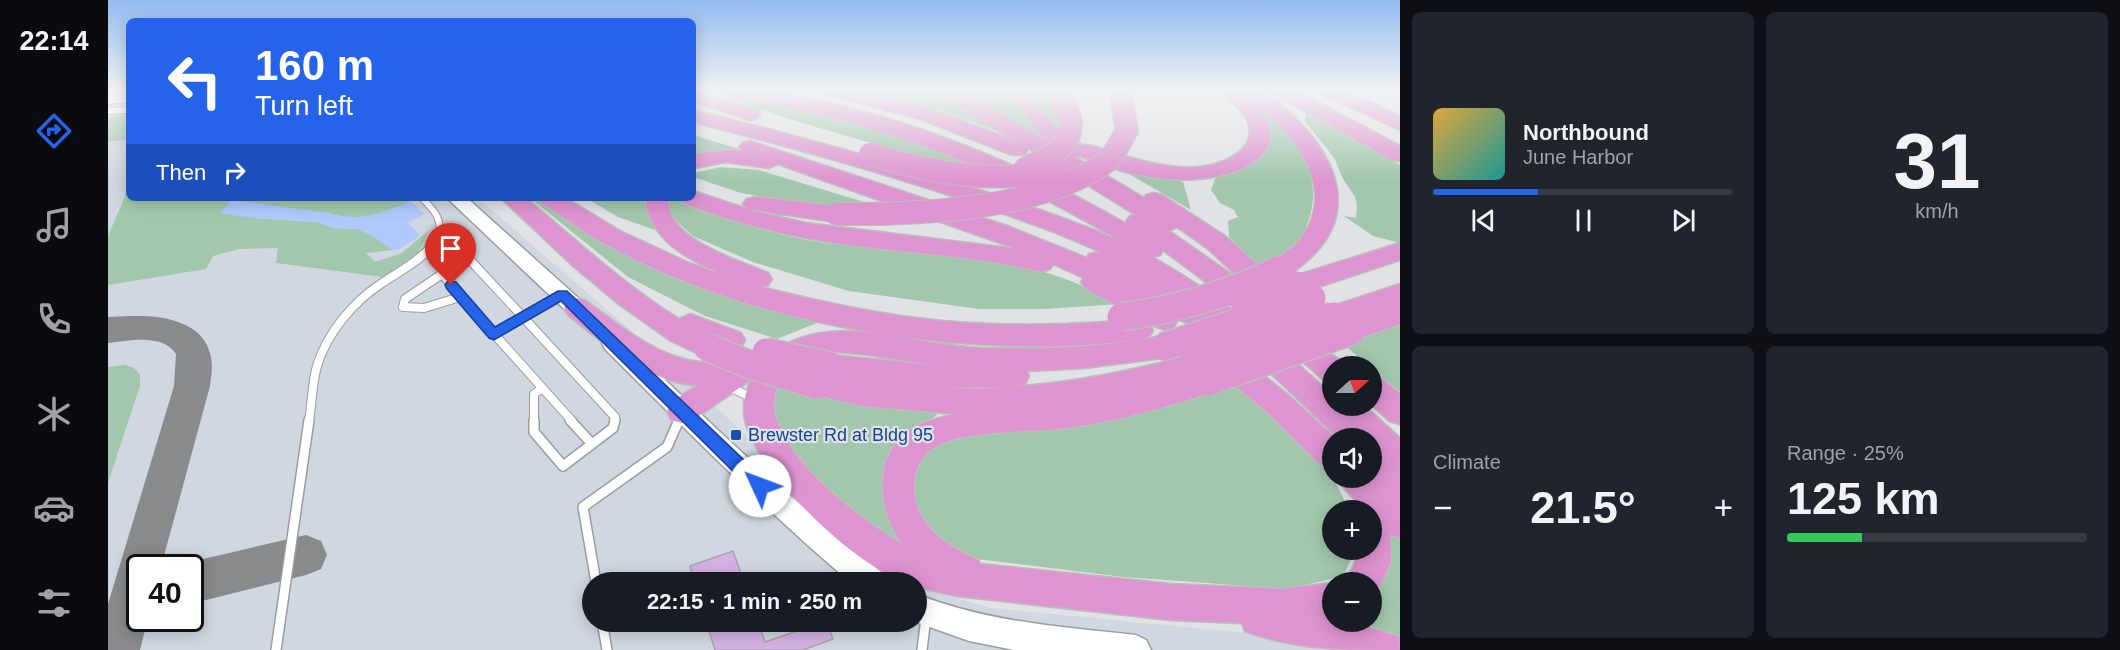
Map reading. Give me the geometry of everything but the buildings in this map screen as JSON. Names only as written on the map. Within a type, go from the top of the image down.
[{"type":"highway","points":[[770,120],[930,172],[959,177],[1015,178],[1050,173],[1090,158],[1112,139],[1121,120]]},
{"type":"highway","points":[[875,120],[952,146],[1039,185],[1114,226],[1193,278],[1267,335],[1322,385]]},
{"type":"highway","points":[[919,120],[1017,157],[1074,185],[1150,229],[1328,356]]},
{"type":"highway","points":[[943,120],[1039,158],[1141,212],[1242,278]]},
{"type":"highway","points":[[995,120],[1108,186],[1196,243],[1242,278],[1330,356]]},
{"type":"highway","points":[[1041,120],[1048,128],[1089,152],[1132,167],[1179,173],[1215,170],[1246,158],[1254,150],[1260,138],[1258,120]]},
{"type":"highway","points":[[870,154],[926,166],[972,172],[1008,171],[1033,165],[1059,151],[1073,131],[1073,120]]},
{"type":"highway","points":[[696,192],[764,206],[836,214],[904,213],[1016,199],[1068,182],[1107,160],[1125,139],[1128,120]]},
{"type":"highway","points":[[1287,120],[1317,157],[1328,189],[1327,210],[1320,231],[1306,250],[1296,284]]},
{"type":"highway","points":[[1337,120],[1400,155]]},
{"type":"highway","points":[[1354,120],[1400,146]]},
{"type":"highway","points":[[696,124],[743,128],[939,184],[1061,227],[1132,257],[1184,287],[1223,315],[1280,364],[1347,428]]},
{"type":"highway","points":[[696,125],[973,222],[1094,272],[1135,295],[1201,365]]},
{"type":"highway","points":[[696,125],[932,193],[1017,223],[1084,252],[1162,296],[1212,329],[1285,387],[1330,428]]},
{"type":"highway","points":[[1048,128],[1050,133],[1068,147],[1177,214],[1216,242],[1331,356]]},
{"type":"highway","points":[[696,161],[726,156],[763,160],[1057,256]]},
{"type":"highway","points":[[696,193],[735,214],[801,231],[987,252],[1046,264],[1118,293],[1201,365],[1298,422],[1322,445]]},
{"type":"highway","points":[[515,201],[598,272],[662,322],[719,344],[748,364],[824,376],[997,377],[1086,369],[1141,332],[1207,299],[1249,284],[1296,284],[1400,269]]},
{"type":"highway","points":[[555,201],[609,235],[664,262],[746,291],[824,312],[888,324],[975,334],[1060,336],[1141,332]]},
{"type":"highway","points":[[570,201],[623,230],[671,252],[725,273],[784,291],[881,311],[959,321],[1039,323],[1141,332]]},
{"type":"highway","points":[[657,201],[660,219],[677,238],[716,260],[784,291]]},
{"type":"highway","points":[[682,411],[788,340],[820,330],[845,330],[964,347],[1021,350],[1057,347],[1141,332],[1400,251]]},
{"type":"highway","points":[[1342,324],[1400,294]]},
{"type":"highway","points":[[569,301],[649,360],[677,372],[701,376],[718,375],[756,362]]},
{"type":"highway","points":[[824,376],[876,396],[916,400],[998,402],[1090,392],[1201,365],[1342,324],[1400,313]]},
{"type":"highway","points":[[1141,332],[1109,354],[1005,360],[932,355],[851,342],[824,342],[799,350],[777,365],[763,386],[759,403],[763,430],[781,458],[828,507],[877,549],[912,568],[928,573],[1171,602],[1288,607],[1322,603]]},
{"type":"highway","points":[[1014,585],[983,578],[950,565],[931,552],[910,528],[899,502],[898,484],[904,459],[914,445],[927,435],[952,427],[1077,414],[1140,401],[1201,365]]},
{"type":"highway","points":[[1382,396],[1400,412]]},
{"type":"highway","points":[[1355,416],[1400,459]]},
{"type":"highway","points":[[1381,416],[1400,434]]},
{"type":"highway","points":[[1298,422],[1322,449]]},
{"type":"highway","points":[[1382,461],[1400,478]]},
{"type":"highway","points":[[1382,478],[1400,495]]},
{"type":"highway","points":[[1365,488],[1400,522]]},
{"type":"highway","points":[[1171,602],[1307,628],[1386,650]]},
{"type":"street","points":[[459,201],[569,301],[711,441],[809,531],[859,572]]},
{"type":"street","points":[[927,612],[1009,642],[1136,650]]},
{"type":"lane","points":[[276,650],[317,367],[332,336],[354,307],[373,289],[419,258],[435,242],[440,230],[440,220],[425,201]]},
{"type":"lane","points":[[460,297],[448,302],[410,309],[403,307],[405,299],[442,274],[470,260],[615,417],[613,428],[563,466],[534,432],[534,394],[541,388]]},
{"type":"lane","points":[[442,274],[592,444]]},
{"type":"lane","points":[[494,334],[522,316],[569,301]]},
{"type":"lane","points":[[721,385],[744,392],[759,403]]},
{"type":"lane","points":[[594,572],[583,507],[667,447],[682,411]]},
{"type":"lane","points":[[604,632],[607,650]]},
{"type":"lane","points":[[922,632],[922,650]]},
{"type":"shaded area","points":[[108,120],[126,120],[126,201],[481,201],[742,431],[789,489],[854,549],[892,572],[582,572],[582,632],[927,632],[927,589],[989,608],[1236,632],[1382,632],[1382,605],[1400,580],[1400,650],[108,650]]},
{"type":"green space","points":[[108,120],[126,120],[126,139],[108,142]]},
{"type":"green space","points":[[794,120],[851,120],[912,137],[978,165],[926,159]]},
{"type":"green space","points":[[967,120],[983,120],[997,129]]},
{"type":"green space","points":[[1005,120],[1032,120],[1054,147]]},
{"type":"green space","points":[[1052,120],[1062,120],[1064,133]]},
{"type":"green space","points":[[1264,120],[1276,120],[1290,135],[1306,162],[1313,191],[1312,206],[1301,240],[1258,268],[1229,237],[1228,221],[1238,217],[1234,210],[1220,203],[1211,190],[1215,179],[1229,171],[1266,132]]},
{"type":"green space","points":[[1318,120],[1400,165],[1400,243],[1373,236],[1344,216],[1356,218],[1355,197],[1342,177],[1335,159],[1305,121]]},
{"type":"green space","points":[[696,136],[743,150],[696,157]]},
{"type":"green space","points":[[721,167],[759,170],[864,202],[814,206],[741,193],[696,178],[696,172]]},
{"type":"green space","points":[[1117,167],[1183,182],[1191,210]]},
{"type":"green space","points":[[126,194],[126,201],[411,201],[381,213],[360,217],[328,213],[253,218],[317,222],[334,228],[358,229],[393,250],[366,253],[375,262],[402,253],[429,230],[418,253],[383,277],[276,263],[278,248],[239,249],[213,256],[206,269],[108,285],[108,236]]},
{"type":"green space","points":[[534,201],[541,201],[562,214],[824,320],[777,339],[705,316],[628,277]]},
{"type":"green space","points":[[591,201],[650,201],[650,215],[658,231],[618,217]]},
{"type":"green space","points":[[668,201],[686,201],[745,224],[817,242],[999,260],[1061,277],[1120,304],[1045,309],[979,309],[849,291],[753,262],[693,236],[671,216]]},
{"type":"green space","points":[[1400,321],[1400,392],[1382,377],[1382,356],[1357,356],[1342,343]]},
{"type":"green space","points":[[125,365],[134,368],[140,375],[140,386],[108,483],[108,367]]},
{"type":"green space","points":[[1235,383],[1283,422],[1322,466],[1322,488],[1338,488],[1344,500],[1322,500],[1322,560],[1351,560],[1345,572],[1322,572],[1322,581],[1288,589],[1124,577],[976,559],[941,541],[919,515],[912,483],[921,459],[945,437]]},
{"type":"green space","points":[[775,387],[853,404],[893,410],[934,412],[937,415],[908,434],[910,550],[859,520],[796,463],[772,426]]},
{"type":"green space","points":[[1383,521],[1400,534],[1400,642],[1365,632],[1382,632],[1382,572],[1375,572],[1377,560],[1382,560]]},
{"type":"water","points":[[230,201],[238,201],[360,217],[381,213],[411,201],[424,214],[408,223],[418,233],[418,237],[398,250],[393,250],[358,229],[334,228],[317,222],[253,218],[220,213]]},
{"type":"taxiway","points":[[108,330],[142,328],[166,330],[185,340],[194,358],[192,386],[144,554]]},
{"type":"taxiway","points":[[204,580],[306,555]]},
{"type":"taxiway","points":[[117,650],[126,618]]},
{"type":"place","name":"Brewster Rd at Bldg 95","points":[[736,435]]},
{"type":"route","points":[[451,285],[494,334],[562,294],[711,441],[760,486]]}]
